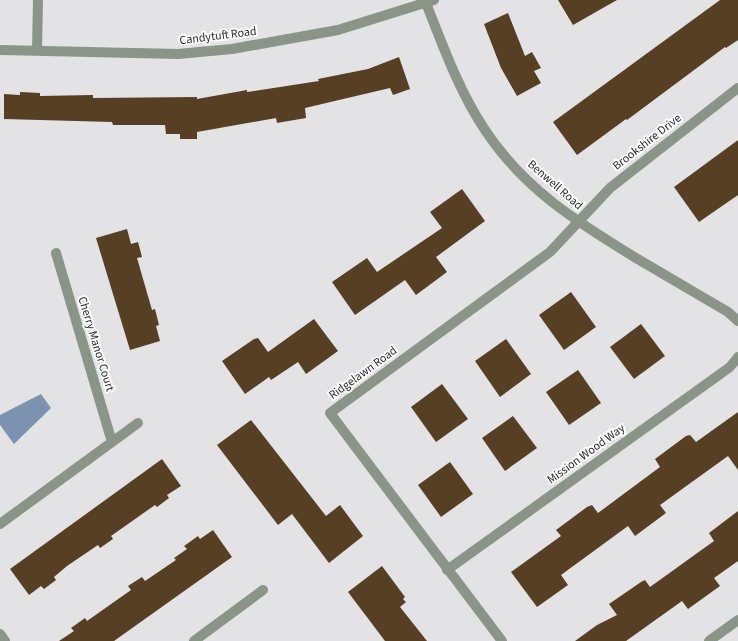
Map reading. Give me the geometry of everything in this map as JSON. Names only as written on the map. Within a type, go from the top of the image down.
[{"type":"street","points":[[37,50],[38,0]]},
{"type":"street","name":"Candytuft Road","points":[[0,50],[178,54],[232,49],[338,30],[430,2]]},
{"type":"street","name":"Benwell Road","points":[[430,2],[456,76],[485,130],[508,160],[535,188],[577,222],[728,312],[738,321]]},
{"type":"street","name":"Brookshire Drive","points":[[577,222],[610,188],[738,88]]},
{"type":"street","name":"Ridgelawn Road","points":[[502,641],[330,414],[550,252],[577,222]]},
{"type":"street","name":"Cherry Manor Court","points":[[56,253],[112,442]]},
{"type":"street","name":"Mission Wood Way","points":[[447,570],[730,367],[738,357]]},
{"type":"street","points":[[0,524],[138,422]]},
{"type":"street","points":[[194,641],[263,590]]},
{"type":"street","points":[[709,641],[738,620]]},
{"type":"street","points":[[0,634],[5,641]]},
{"type":"water","points":[[41,394],[51,408],[14,444],[0,425],[0,415]]},
{"type":"building","points":[[558,0],[617,0],[573,25]]},
{"type":"building","points":[[720,0],[738,0],[738,40],[726,48],[725,47],[627,120],[626,119],[577,155],[553,122]]},
{"type":"building","points":[[508,13],[525,56],[532,52],[541,68],[534,71],[541,83],[517,96],[501,68],[484,24]]},
{"type":"building","points":[[399,57],[410,89],[393,95],[390,88],[305,108],[306,118],[277,123],[276,118],[197,132],[197,139],[180,139],[180,134],[166,134],[165,125],[113,125],[112,122],[4,119],[4,94],[20,95],[20,92],[40,93],[40,96],[93,95],[93,98],[197,97],[197,99],[247,90],[247,92],[319,81],[318,79],[368,69]]},
{"type":"building","points":[[738,140],[738,195],[699,222],[674,187]]},
{"type":"building","points":[[462,189],[485,221],[436,257],[447,272],[416,295],[405,280],[355,315],[332,282],[367,258],[377,272],[442,228],[430,212]]},
{"type":"building","points":[[127,229],[131,244],[138,242],[142,257],[137,258],[152,310],[155,309],[159,325],[156,326],[160,341],[130,350],[96,238]]},
{"type":"building","points":[[571,292],[596,327],[564,350],[539,315]]},
{"type":"building","points":[[314,319],[338,351],[306,374],[298,362],[271,380],[269,377],[245,394],[222,361],[254,339],[258,338],[268,352]]},
{"type":"building","points":[[641,324],[665,356],[634,379],[610,347]]},
{"type":"building","points":[[506,339],[531,374],[500,397],[475,361]]},
{"type":"building","points":[[578,370],[601,403],[569,425],[546,392]]},
{"type":"building","points":[[442,384],[468,419],[436,442],[411,407]]},
{"type":"building","points":[[738,412],[738,470],[728,456],[660,505],[666,513],[635,536],[628,526],[561,575],[568,585],[537,607],[511,572],[561,536],[556,530],[587,507],[592,505],[598,513],[660,467],[655,459],[686,436],[690,435],[696,442]]},
{"type":"building","points":[[513,416],[537,448],[505,471],[482,438]]},
{"type":"building","points":[[251,420],[326,516],[340,505],[363,536],[329,563],[292,514],[278,525],[217,445]]},
{"type":"building","points":[[162,459],[181,486],[167,495],[169,498],[157,507],[155,505],[111,536],[113,539],[100,548],[98,545],[67,566],[54,577],[56,580],[44,589],[41,586],[29,595],[10,569]]},
{"type":"building","points":[[450,462],[473,494],[441,517],[418,485]]},
{"type":"building","points":[[738,511],[738,561],[714,578],[720,586],[688,609],[682,601],[626,641],[575,641],[597,625],[617,615],[609,604],[645,580],[650,587],[714,541],[709,533]]},
{"type":"building","points":[[213,530],[232,557],[114,641],[59,641],[74,631],[71,628],[85,618],[87,621],[131,590],[128,586],[142,577],[145,581],[176,560],[174,558],[187,549],[184,546],[198,536],[200,539]]},
{"type":"building","points":[[382,566],[405,597],[403,599],[406,602],[400,607],[427,641],[385,641],[348,592]]}]
